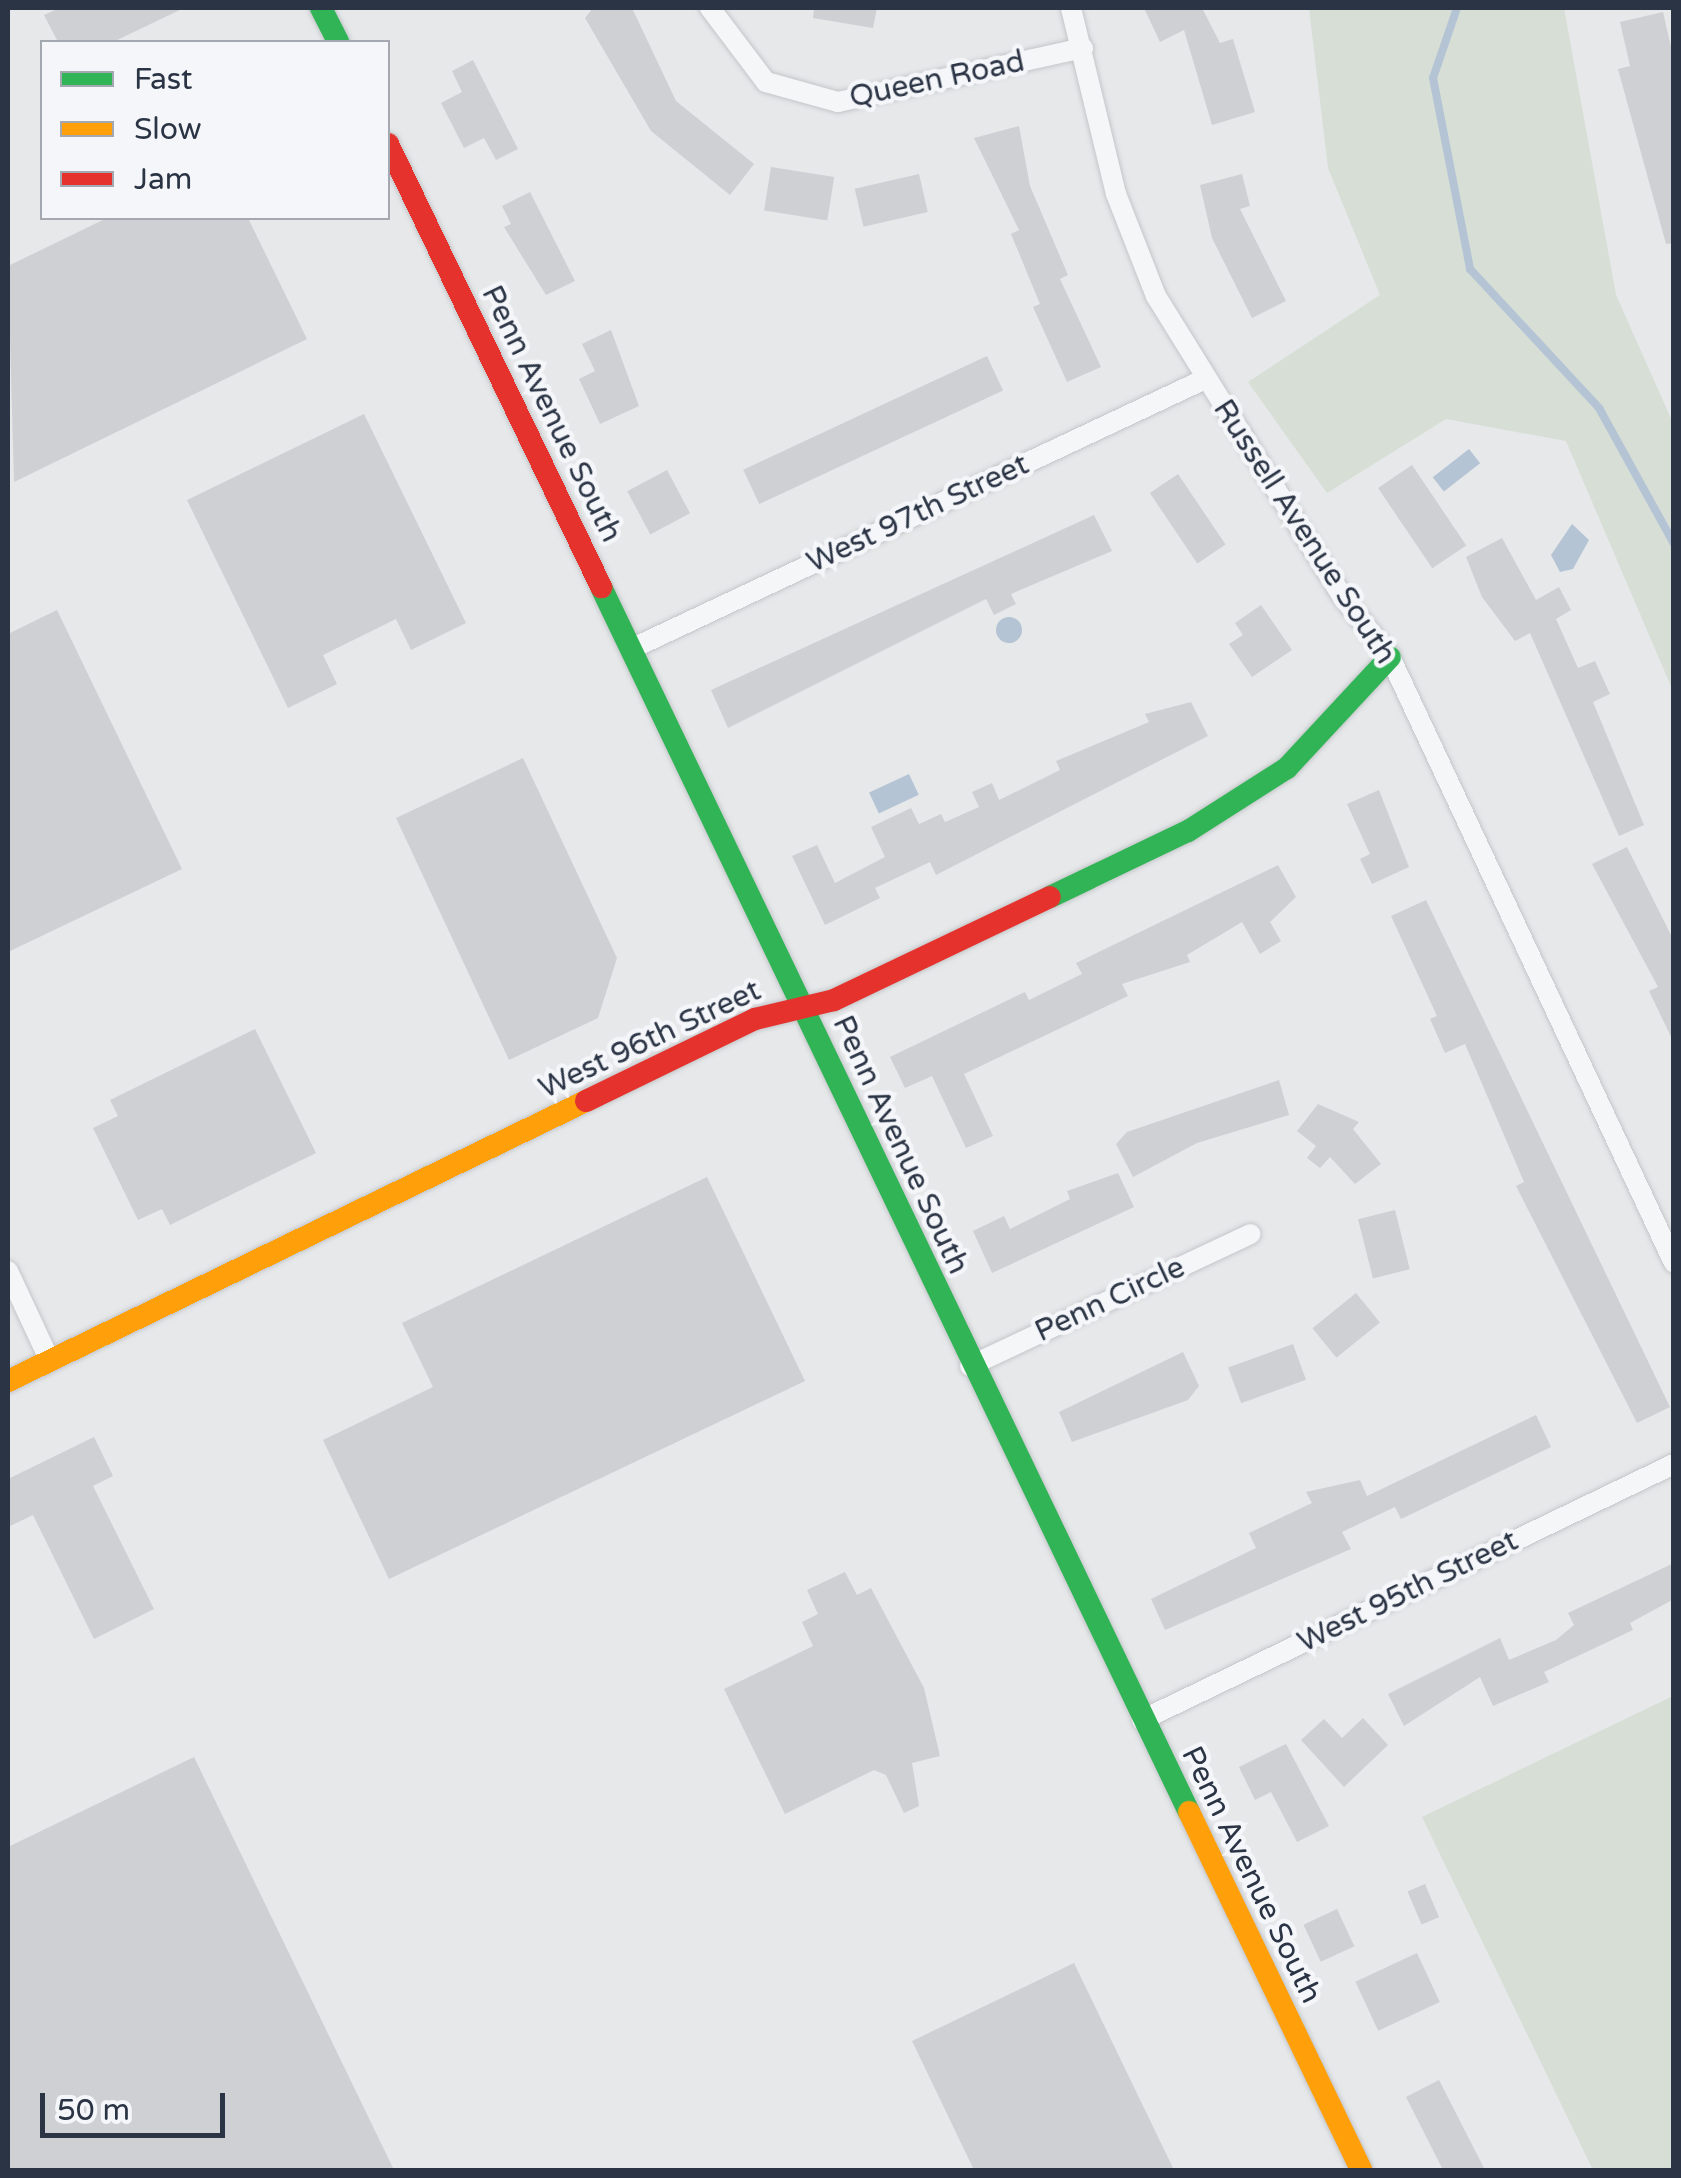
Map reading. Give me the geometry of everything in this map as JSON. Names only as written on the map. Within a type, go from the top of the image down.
[{"type":"main road","points":[[322,8],[337,40]]},
{"type":"main road","name":"Penn Avenue South","points":[[390,148],[803,1007],[970,1366],[1362,2170]]},
{"type":"main road","name":"West 96th Street","points":[[8,1381],[755,1019],[834,1000],[1240,802],[1287,768],[1390,657]]},
{"type":"main road","points":[[1340,2127],[1348,2170]]},
{"type":"street","name":"Queen Road","points":[[710,8],[766,82],[838,102],[1083,48]]},
{"type":"street","name":"Russell Avenue South","points":[[1072,8],[1132,244],[1205,379],[1390,657],[1674,1263]]},
{"type":"street","name":"West 97th Street","points":[[631,649],[1205,379]]},
{"type":"street","name":"Penn Circle","points":[[970,1366],[1250,1234]]},
{"type":"street","points":[[8,1270],[50,1360]]},
{"type":"street","name":"West 95th Street","points":[[1142,1720],[1674,1464]]},
{"type":"shaded area","points":[[1309,8],[1564,8],[1616,295],[1673,423],[1673,691],[1566,441],[1446,419],[1327,493],[1248,382],[1380,295],[1328,168]]},
{"type":"shaded area","points":[[1673,1696],[1673,2170],[1593,2170],[1422,1817]]},
{"type":"water","points":[[1469,449],[1480,463],[1444,492],[1433,477]]},
{"type":"water","points":[[1572,524],[1589,540],[1573,569],[1560,572],[1551,555]]},
{"type":"water","points":[[1009,617],[1018,621],[1022,630],[1018,639],[1009,643],[1000,639],[996,630],[1000,621]]},
{"type":"water","points":[[909,774],[919,795],[879,813],[869,793]]},
{"type":"building","points":[[60,8],[184,8],[117,40],[57,40],[44,15]]},
{"type":"building","points":[[593,8],[632,8],[676,101],[754,164],[730,195],[651,131],[585,18]]},
{"type":"building","points":[[814,8],[877,8],[873,28],[813,18]]},
{"type":"building","points":[[1144,8],[1202,8],[1220,43],[1233,39],[1255,112],[1212,125],[1184,30],[1160,42]]},
{"type":"building","points":[[1663,12],[1674,60],[1674,243],[1666,244],[1618,69],[1630,66],[1620,22]]},
{"type":"building","points":[[473,60],[518,149],[496,160],[484,138],[464,148],[441,103],[462,92],[452,71]]},
{"type":"building","points":[[1019,126],[1030,186],[1068,275],[1060,279],[1101,367],[1067,382],[1033,307],[1040,304],[1011,234],[1019,230],[974,138]]},
{"type":"building","points":[[771,167],[834,177],[827,220],[764,210]]},
{"type":"building","points":[[919,174],[928,212],[863,227],[855,189]]},
{"type":"building","points":[[1242,174],[1250,206],[1240,209],[1286,301],[1252,318],[1212,238],[1200,185]]},
{"type":"building","points":[[530,192],[575,281],[546,295],[504,227],[511,224],[502,206]]},
{"type":"building","points":[[103,220],[249,220],[307,339],[14,482],[8,266]]},
{"type":"building","points":[[611,330],[639,406],[600,424],[579,379],[595,371],[582,344]]},
{"type":"building","points":[[987,356],[1003,390],[759,504],[743,470]]},
{"type":"building","points":[[364,414],[466,623],[411,650],[396,619],[323,655],[337,684],[288,708],[187,500]]},
{"type":"building","points":[[1412,465],[1466,545],[1432,568],[1378,488]]},
{"type":"building","points":[[667,470],[690,513],[650,534],[627,491]]},
{"type":"building","points":[[1178,474],[1226,544],[1197,563],[1150,493]]},
{"type":"building","points":[[1094,515],[1112,551],[1011,594],[1016,604],[994,615],[986,599],[728,728],[711,690]]},
{"type":"building","points":[[1502,538],[1536,600],[1559,587],[1571,610],[1556,619],[1578,668],[1595,661],[1610,694],[1593,702],[1644,825],[1619,836],[1530,633],[1515,641],[1482,597],[1466,557]]},
{"type":"building","points":[[1261,605],[1292,650],[1252,677],[1229,644],[1243,635],[1235,623]]},
{"type":"building","points":[[57,610],[182,869],[8,952],[8,634]]},
{"type":"building","points":[[1191,702],[1208,736],[936,875],[930,862],[875,888],[880,898],[825,925],[792,856],[817,845],[835,883],[885,857],[871,827],[911,808],[919,824],[941,814],[945,822],[979,807],[972,792],[992,783],[999,800],[1060,770],[1056,761],[1149,722],[1145,714]]},
{"type":"building","points":[[523,758],[617,958],[598,1018],[509,1060],[396,818]]},
{"type":"building","points":[[1379,790],[1409,867],[1372,884],[1360,859],[1370,854],[1347,804]]},
{"type":"building","points":[[1627,847],[1674,941],[1674,1043],[1649,991],[1658,987],[1592,864]]},
{"type":"building","points":[[1278,865],[1296,897],[1270,922],[1281,941],[1260,954],[1242,922],[1187,955],[1190,962],[1122,984],[1128,996],[964,1074],[993,1136],[966,1148],[932,1076],[905,1088],[890,1057],[1025,992],[1029,1000],[1082,974],[1076,963]]},
{"type":"building","points":[[1426,900],[1670,1407],[1637,1423],[1516,1186],[1524,1182],[1465,1044],[1445,1053],[1430,1019],[1437,1016],[1391,916]]},
{"type":"building","points":[[255,1029],[316,1153],[170,1225],[162,1209],[138,1220],[93,1128],[118,1116],[110,1100]]},
{"type":"building","points":[[1279,1080],[1289,1115],[1197,1143],[1133,1177],[1116,1144],[1127,1132]]},
{"type":"building","points":[[1318,1104],[1359,1122],[1353,1129],[1381,1164],[1355,1184],[1330,1157],[1320,1168],[1307,1158],[1316,1146],[1297,1131]]},
{"type":"building","points":[[1118,1173],[1134,1207],[992,1273],[973,1231],[1004,1216],[1010,1229],[1070,1199],[1067,1191]]},
{"type":"building","points":[[707,1177],[805,1381],[389,1579],[323,1440],[433,1387],[402,1323]]},
{"type":"building","points":[[1395,1210],[1410,1269],[1373,1278],[1358,1219]]},
{"type":"building","points":[[1356,1293],[1380,1323],[1336,1358],[1312,1328]]},
{"type":"building","points":[[1293,1344],[1306,1380],[1241,1403],[1228,1368]]},
{"type":"building","points":[[1183,1352],[1199,1386],[1188,1400],[1072,1442],[1059,1412]]},
{"type":"building","points":[[1536,1415],[1551,1447],[1401,1519],[1395,1507],[1342,1532],[1351,1549],[1165,1630],[1151,1599],[1256,1548],[1249,1533],[1312,1503],[1306,1492],[1360,1480],[1367,1496]]},
{"type":"building","points":[[94,1437],[113,1476],[93,1486],[154,1609],[94,1639],[33,1515],[8,1527],[8,1479]]},
{"type":"building","points":[[1674,1563],[1674,1599],[1630,1623],[1633,1630],[1544,1672],[1549,1682],[1493,1706],[1480,1677],[1404,1726],[1388,1694],[1500,1638],[1509,1660],[1556,1640],[1574,1625],[1568,1613]]},
{"type":"building","points":[[845,1572],[857,1595],[871,1588],[924,1688],[940,1756],[912,1763],[919,1806],[904,1813],[886,1775],[874,1770],[785,1814],[724,1689],[813,1646],[802,1622],[818,1614],[807,1590]]},
{"type":"building","points":[[1363,1718],[1388,1745],[1344,1787],[1301,1740],[1324,1719],[1342,1738]]},
{"type":"building","points":[[1286,1744],[1329,1826],[1297,1842],[1271,1792],[1255,1800],[1239,1767]]},
{"type":"building","points":[[194,1757],[394,2170],[8,2170],[8,1847]]},
{"type":"building","points":[[1425,1884],[1439,1917],[1422,1925],[1408,1891]]},
{"type":"building","points":[[1337,1909],[1354,1946],[1321,1962],[1303,1925]]},
{"type":"building","points":[[1417,1953],[1440,2002],[1378,2031],[1355,1982]]},
{"type":"building","points":[[1074,1963],[1174,2170],[974,2170],[912,2041]]},
{"type":"building","points":[[1439,2080],[1485,2170],[1443,2170],[1406,2097]]},
{"type":"waterway","points":[[1457,8],[1433,78],[1470,269],[1599,408],[1674,544]]},
{"type":"traffic: fast","points":[[321,8],[337,40]]},
{"type":"traffic: fast","points":[[601,587],[1189,1812]]},
{"type":"traffic: fast","points":[[1050,897],[1188,831],[1287,768],[1390,657]]},
{"type":"traffic: slow","points":[[8,1381],[586,1101]]},
{"type":"traffic: slow","points":[[1189,1812],[1361,2170]]},
{"type":"traffic: jam","points":[[390,148],[601,587]]},
{"type":"traffic: jam","points":[[586,1101],[755,1019],[834,1000],[1050,897]]}]
